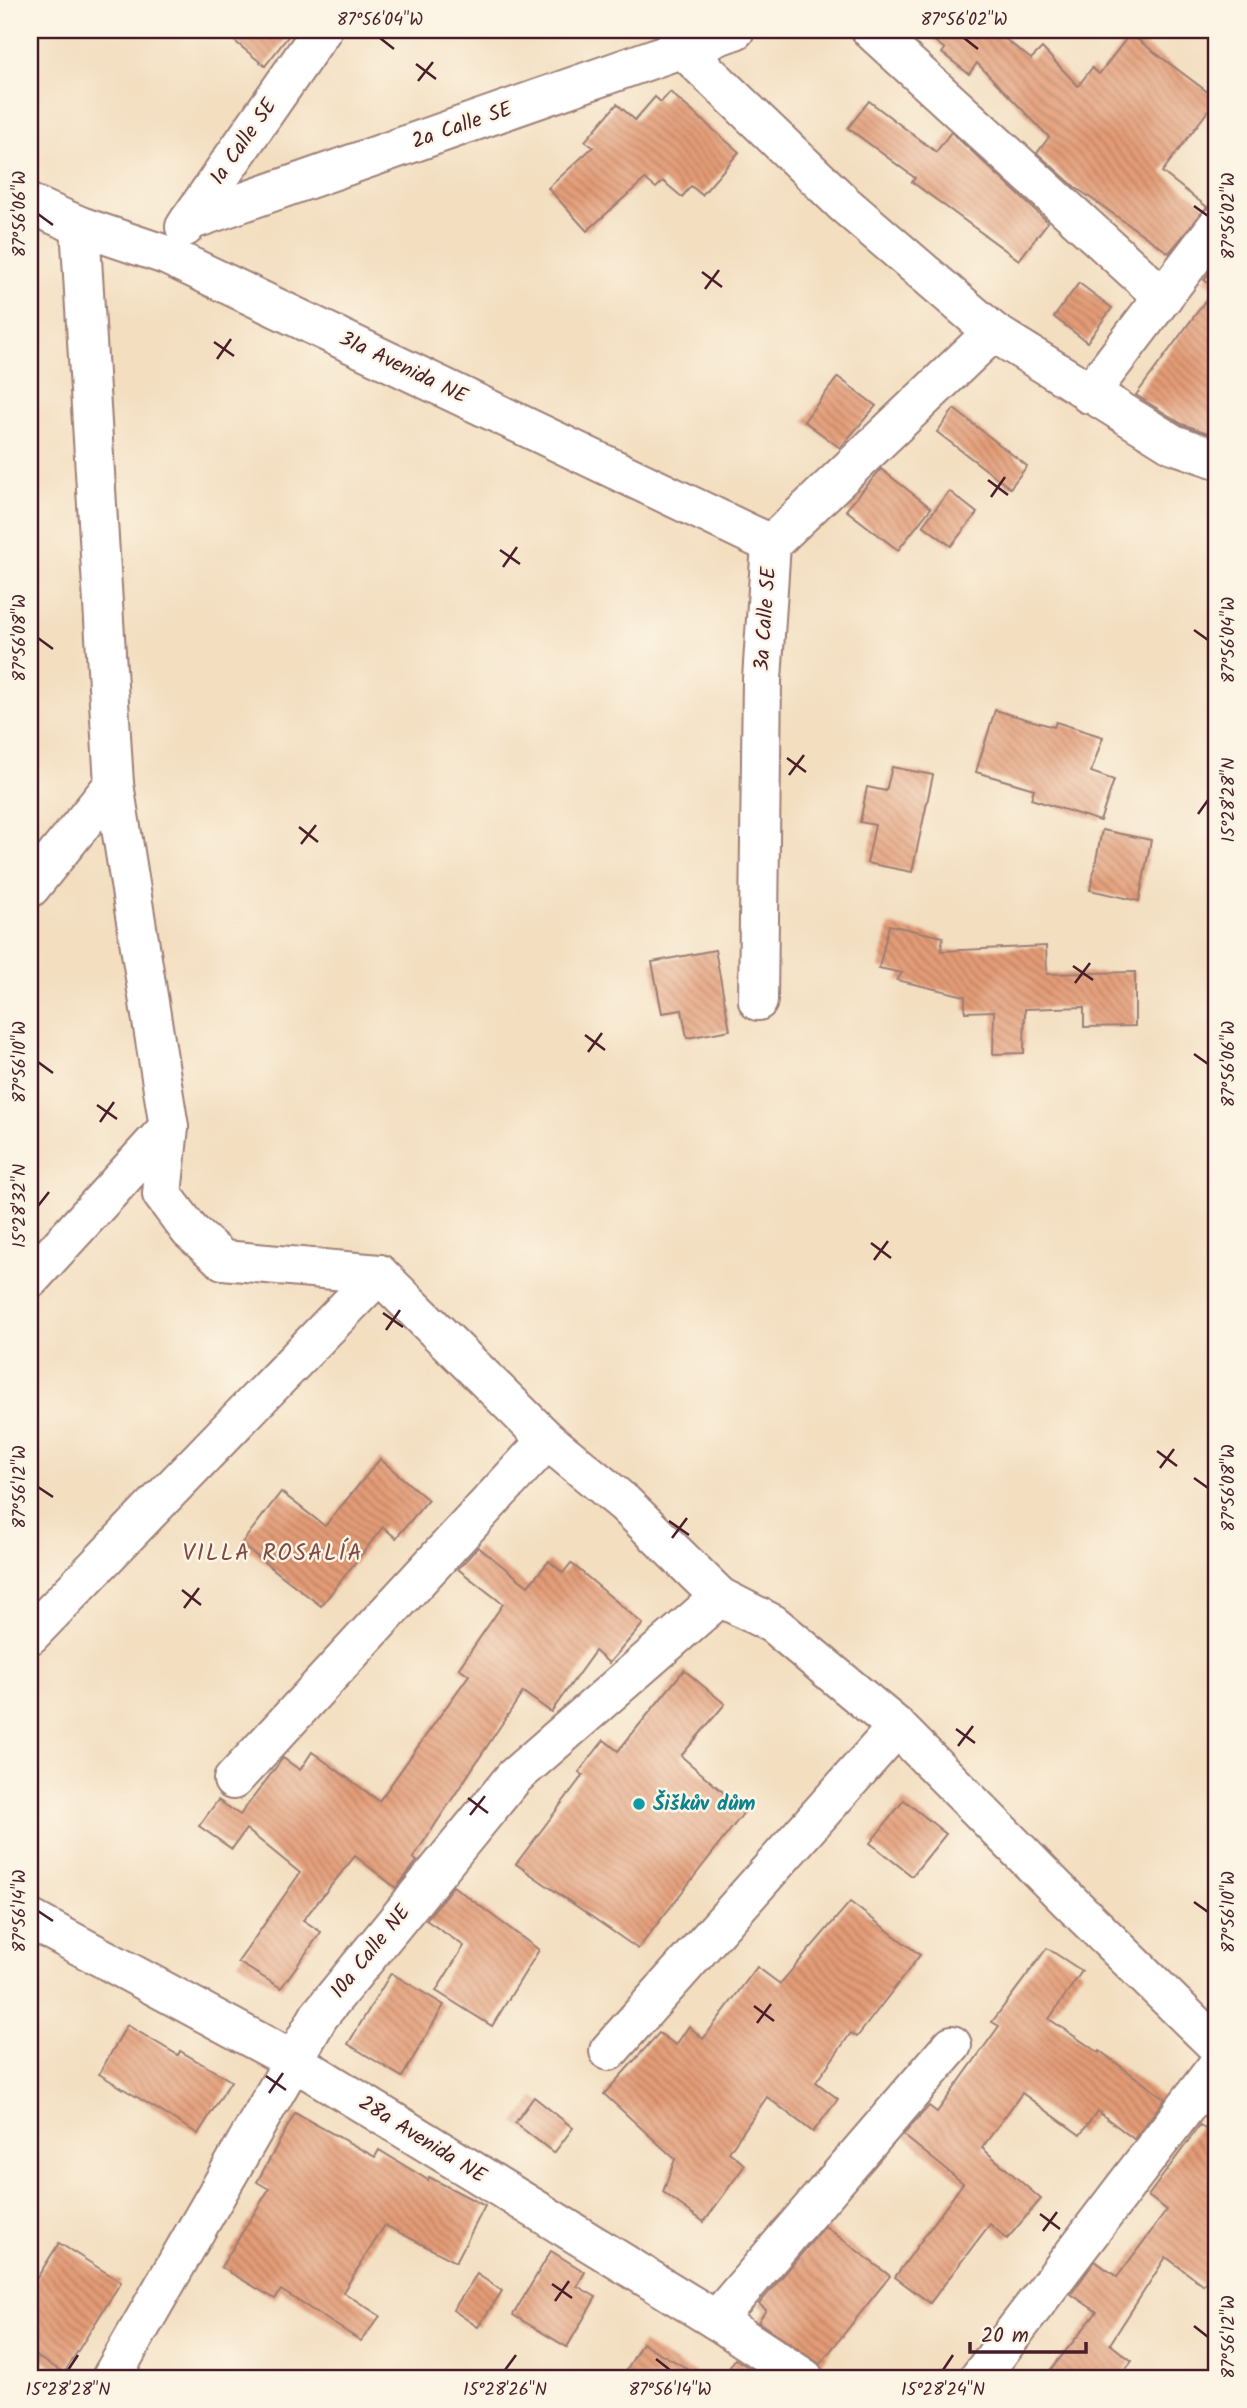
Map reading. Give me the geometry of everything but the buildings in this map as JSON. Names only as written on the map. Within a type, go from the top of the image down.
[{"type":"street","name":"1a Calle SE","points":[[166,255],[322,30]]},
{"type":"street","name":"2a Calle SE","points":[[189,222],[735,30]]},
{"type":"street","points":[[871,30],[1163,297]]},
{"type":"street","points":[[682,48],[844,204],[993,332],[1173,444],[1217,459]]},
{"type":"street","name":"31a Avenida NE","points":[[30,204],[80,226],[166,255],[771,544]]},
{"type":"street","points":[[80,226],[114,783],[169,1127],[162,1194],[190,1231],[223,1260],[379,1274],[547,1440],[624,1503],[720,1597],[773,1625],[897,1727],[1217,2046]]},
{"type":"street","points":[[1089,394],[1217,226]]},
{"type":"street","name":"3a Calle SE","points":[[758,1001],[762,678],[771,544],[993,332]]},
{"type":"street","points":[[30,888],[114,783]]},
{"type":"street","points":[[30,1279],[169,1127]]},
{"type":"street","points":[[30,1635],[379,1274]]},
{"type":"street","points":[[233,1780],[547,1440]]},
{"type":"street","name":"10a Calle NE","points":[[111,2378],[319,2016],[514,1777],[720,1597]]},
{"type":"street","points":[[609,2051],[897,1727]]},
{"type":"street","name":"28a Avenida NE","points":[[30,1919],[294,2061],[716,2320],[804,2378]]},
{"type":"street","points":[[716,2320],[952,2045]]},
{"type":"street","points":[[979,2378],[1217,2066]]},
{"type":"place","name":"Šiškův dům","points":[[639,1804]]},
{"type":"district","name":"VILLA ROSALÍA","points":[[273,1554]]}]
